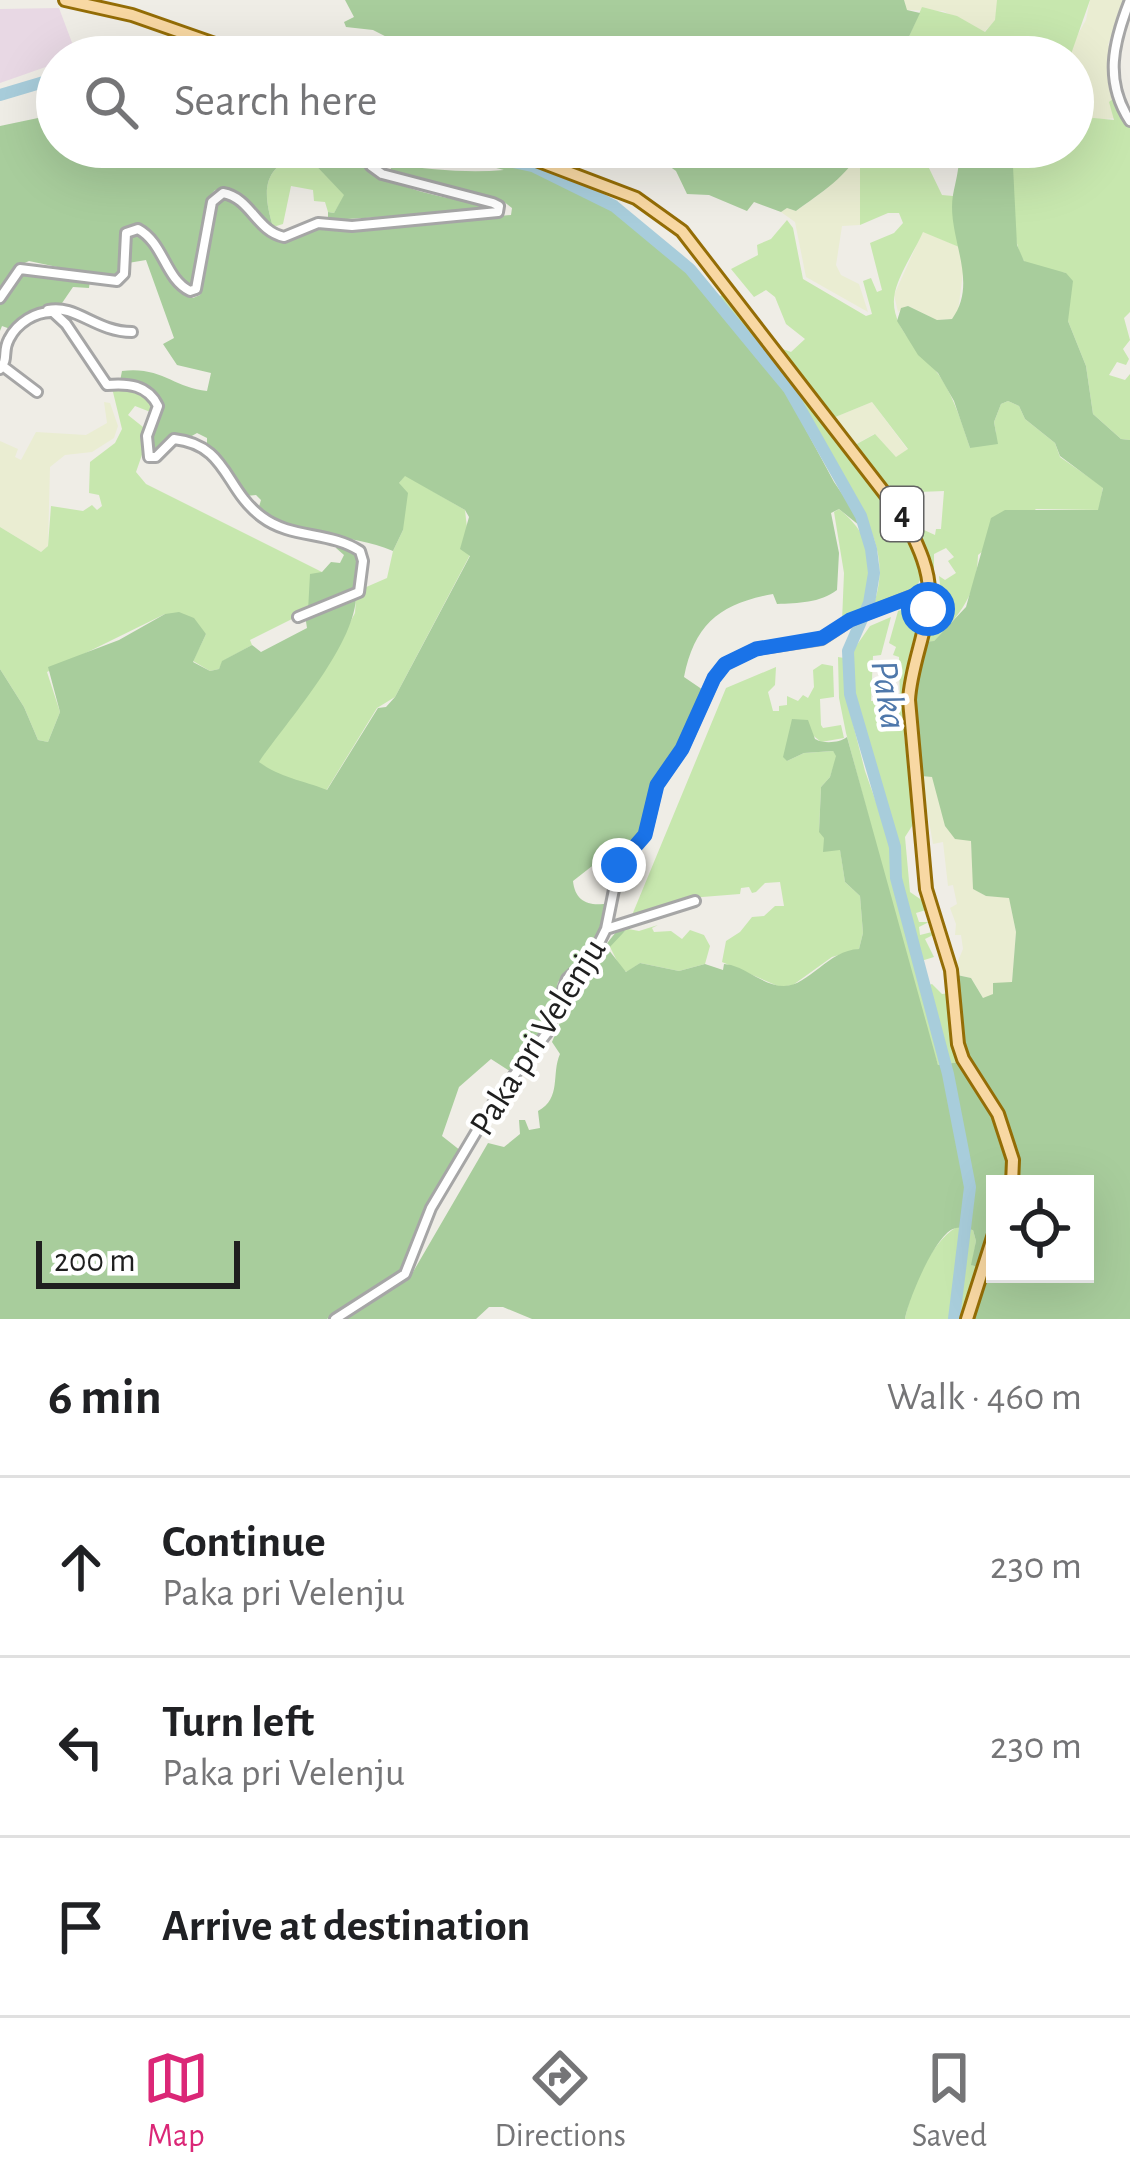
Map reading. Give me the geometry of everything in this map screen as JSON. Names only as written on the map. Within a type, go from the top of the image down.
[{"type":"main road","points":[[65,0],[132,15],[192,36]]},
{"type":"main road","name":"4","points":[[557,168],[636,198],[682,231],[894,502],[915,540],[929,590],[910,672],[909,700],[926,889],[951,970],[958,1044],[998,1114],[1012,1175]]},
{"type":"main road","points":[[967,1319],[986,1259]]},
{"type":"street","points":[[1130,0],[1112,67],[1116,97],[1130,121]]},
{"type":"street","points":[[0,298],[20,269],[117,281],[124,274],[126,233],[138,229],[154,239],[179,286],[196,290],[212,202],[223,193],[238,197],[268,232],[284,237],[318,223],[352,226],[498,212],[496,204],[382,174],[376,168]]},
{"type":"street","points":[[37,392],[2,368],[9,339],[27,320],[63,308],[100,328],[132,332]]},
{"type":"street","points":[[46,311],[60,316],[107,385],[131,385],[156,400],[147,436],[149,457],[156,457],[174,439],[200,444],[226,467],[239,497],[270,523],[340,540],[359,551],[363,561],[359,592],[298,616]]},
{"type":"street","name":"Paka pri Velenju","points":[[334,1319],[405,1274],[431,1208],[497,1097],[547,1033],[561,988],[593,956],[606,929],[619,865],[645,835],[657,785],[682,749],[714,678],[738,655],[822,638],[850,620],[929,590]]},
{"type":"street","points":[[606,929],[695,901]]},
{"type":"shaded area","points":[[59,8],[70,36],[36,36],[36,70],[0,83],[0,9]]},
{"type":"green space","points":[[345,0],[904,0],[907,10],[920,13],[909,36],[385,36],[346,27],[344,22],[354,17]]},
{"type":"green space","points":[[904,0],[997,0],[997,10],[995,21],[984,32],[943,11],[906,10]]},
{"type":"green space","points":[[997,0],[1090,0],[1077,36],[909,36],[922,7],[957,16],[985,32],[995,20]]},
{"type":"green space","points":[[1090,0],[1128,0],[1108,45],[1112,48],[1109,67],[1114,98],[1110,102],[1115,118],[1094,120],[1094,36],[1077,36]]},
{"type":"green space","points":[[1114,98],[1130,124],[1130,312],[1124,318],[1130,340],[1123,349],[1129,359],[1126,365],[1117,362],[1109,375],[1125,380],[1130,374],[1130,440],[1121,439],[1093,414],[1086,366],[1068,321],[1066,273],[1027,264],[1021,255],[1012,168],[1094,168],[1094,118],[1114,120],[1109,102]]},
{"type":"green space","points":[[36,118],[36,168],[277,168],[267,191],[273,227],[232,191],[215,190],[209,197],[194,289],[152,235],[130,225],[119,239],[121,276],[114,279],[29,261],[13,268],[0,289],[0,126]]},
{"type":"green space","points":[[277,168],[319,168],[345,195],[334,213],[328,212],[325,202],[314,201],[313,190],[291,186],[283,224],[273,227],[267,191]]},
{"type":"green space","points":[[318,168],[373,168],[417,190],[495,208],[328,220],[328,212],[334,213],[344,195]]},
{"type":"green space","points":[[391,168],[504,170],[496,168],[532,169],[611,207],[686,268],[784,389],[862,523],[860,526],[839,509],[831,513],[839,553],[837,590],[801,603],[777,604],[773,594],[754,598],[724,610],[703,630],[684,677],[706,692],[676,752],[650,789],[642,830],[619,855],[606,850],[573,881],[585,901],[609,903],[594,948],[558,982],[550,1022],[511,1072],[491,1059],[459,1087],[442,1136],[461,1151],[422,1217],[406,1267],[327,1319],[0,1319],[0,669],[38,740],[48,742],[60,712],[48,667],[179,612],[194,618],[206,634],[193,662],[210,671],[219,669],[222,661],[252,645],[261,652],[307,628],[305,615],[356,598],[332,661],[259,762],[327,790],[378,708],[395,697],[470,556],[460,549],[469,517],[465,510],[405,476],[399,483],[408,493],[403,530],[393,551],[273,520],[258,510],[261,500],[246,496],[228,464],[197,433],[171,435],[153,455],[148,446],[164,405],[146,386],[120,381],[122,371],[157,374],[207,391],[211,373],[177,365],[163,344],[174,338],[146,260],[128,263],[127,238],[145,234],[178,287],[193,298],[200,295],[211,217],[223,196],[239,203],[282,242],[314,225],[359,230],[511,215],[512,208],[503,201],[388,174]]},
{"type":"green space","points":[[672,168],[848,168],[796,211],[781,212],[754,202],[747,211],[709,195],[687,194]]},
{"type":"green space","points":[[847,168],[860,168],[860,225],[842,226],[836,265],[841,275],[859,284],[868,312],[806,277],[795,222],[781,212],[796,211]]},
{"type":"green space","points":[[860,168],[929,168],[942,195],[953,196],[959,247],[923,232],[895,292],[896,317],[902,328],[946,386],[970,448],[996,433],[994,422],[1001,404],[1008,401],[1019,406],[1025,419],[1055,443],[1060,457],[1103,487],[1099,510],[1036,509],[978,555],[966,602],[934,641],[921,642],[933,600],[941,593],[939,576],[945,580],[956,573],[948,561],[954,557],[946,548],[934,554],[934,587],[917,535],[924,530],[935,535],[941,529],[944,491],[894,493],[855,445],[875,434],[896,457],[908,449],[872,402],[833,418],[777,347],[791,352],[805,339],[786,324],[775,297],[766,290],[754,297],[731,269],[758,255],[757,245],[771,239],[787,220],[793,228],[803,279],[866,316],[872,314],[863,281],[871,278],[877,292],[882,290],[870,243],[894,233],[903,223],[899,213],[888,213],[860,225]]},
{"type":"green space","points":[[958,168],[1013,168],[1017,245],[1024,261],[1066,273],[1073,281],[1068,321],[1086,366],[1093,414],[1121,439],[1130,440],[1130,1319],[971,1319],[986,1270],[986,1283],[1094,1283],[1094,1175],[1016,1175],[1016,1158],[960,1042],[957,975],[971,978],[983,998],[993,994],[993,983],[1012,982],[1016,932],[1009,898],[986,896],[973,889],[971,841],[955,839],[945,826],[932,777],[921,776],[913,697],[921,642],[934,641],[966,607],[991,518],[1005,510],[1098,510],[1103,488],[1060,456],[1055,443],[1025,419],[1019,406],[1008,401],[1001,404],[994,422],[998,444],[970,448],[954,401],[938,373],[918,355],[897,321],[901,308],[908,306],[937,320],[952,319],[960,304],[963,274],[952,211]]},
{"type":"green space","points":[[923,231],[959,247],[964,265],[958,311],[952,319],[936,320],[908,306],[898,312],[894,295]]},
{"type":"green space","points":[[21,271],[90,280],[89,288],[73,287],[60,306],[36,310],[13,330],[2,326],[0,331],[0,299]]},
{"type":"green space","points":[[725,292],[896,512],[918,557],[922,577],[913,592],[871,611],[880,571],[873,535],[787,379],[718,298]]},
{"type":"green space","points":[[112,388],[136,388],[156,404],[153,413],[135,406],[128,415],[143,427],[144,449],[136,472],[146,484],[322,572],[312,587],[308,611],[250,640],[252,645],[223,661],[219,669],[210,671],[193,661],[206,634],[165,614],[47,672],[60,712],[48,742],[38,740],[0,669],[0,527],[41,552],[48,546],[51,506],[83,511],[102,506],[99,495],[89,493],[90,462],[115,443],[122,429]]},
{"type":"green space","points":[[104,402],[110,403],[118,426],[114,438],[92,452],[65,455],[50,467],[48,546],[41,552],[0,527],[0,441],[18,449],[15,457],[21,460],[36,432],[86,435],[107,423]]},
{"type":"green space","points":[[872,402],[908,450],[897,458],[874,434],[855,445],[833,418]]},
{"type":"green space","points":[[405,475],[465,510],[470,555],[395,697],[377,708],[326,791],[282,778],[258,762],[331,659],[355,613],[356,598],[364,588],[387,578],[403,530],[399,483]]},
{"type":"green space","points":[[839,509],[861,533],[869,557],[861,614],[842,621],[844,573],[834,512]]},
{"type":"green space","points":[[338,545],[360,552],[356,591],[308,611],[310,574],[322,572],[331,562],[340,563],[344,555]]},
{"type":"green space","points":[[925,602],[905,688],[904,736],[913,800],[912,826],[905,837],[910,892],[923,901],[926,910],[916,913],[919,922],[929,922],[919,927],[920,935],[936,931],[941,955],[933,935],[925,939],[934,957],[921,961],[899,879],[901,853],[873,774],[852,692],[852,652],[870,626],[891,617],[881,655],[873,656],[871,701],[900,701],[899,657],[893,655],[896,647],[889,643],[898,611]]},
{"type":"green space","points":[[838,657],[844,658],[849,708],[865,771],[892,847],[891,872],[912,952],[925,986],[932,984],[942,994],[950,993],[960,1062],[938,1065],[924,1023],[846,733]]},
{"type":"green space","points":[[822,664],[833,666],[834,697],[820,699],[821,725],[841,725],[844,738],[821,742],[793,719],[787,761],[804,753],[833,751],[837,756],[821,787],[819,831],[840,849],[845,882],[860,896],[863,933],[859,949],[832,957],[793,985],[780,987],[722,962],[726,941],[752,917],[784,906],[780,882],[765,883],[752,893],[749,887],[741,888],[740,894],[702,897],[630,920],[726,688],[776,667],[775,685],[768,692],[773,711],[779,711],[779,706],[787,705],[787,696],[798,701],[803,695],[808,698],[814,687],[813,670]]},
{"type":"green space","points":[[792,719],[808,720],[819,741],[847,737],[938,1065],[960,1062],[1001,1134],[1008,1175],[986,1175],[986,1244],[978,1267],[971,1265],[976,1241],[973,1230],[953,1229],[931,1256],[905,1319],[532,1319],[503,1307],[489,1307],[476,1319],[341,1319],[413,1272],[488,1143],[504,1147],[520,1134],[519,1120],[525,1120],[529,1130],[540,1128],[538,1111],[553,1093],[560,1054],[552,1042],[577,981],[616,932],[625,931],[608,949],[626,972],[640,963],[679,971],[705,964],[723,970],[724,964],[784,986],[802,980],[838,955],[859,949],[863,933],[860,896],[845,882],[840,850],[823,852],[824,838],[819,832],[821,787],[830,777],[836,756],[833,751],[804,753],[787,761],[783,757]]},
{"type":"green space","points":[[921,776],[932,777],[971,841],[974,889],[986,896],[1009,897],[1016,932],[1012,983],[993,983],[988,998],[983,998],[971,978],[957,975],[963,949],[950,908],[957,904],[953,885],[948,886],[943,842],[933,844]]},
{"type":"green space","points":[[658,925],[652,928],[654,932],[671,931],[682,939],[690,930],[704,935],[710,946],[705,964],[679,971],[640,963],[627,972],[621,969],[609,945],[623,928],[639,931]]},
{"type":"green space","points":[[957,1227],[973,1230],[972,1265],[978,1267],[964,1319],[905,1319],[923,1268],[939,1243]]},
{"type":"waterway","name":"Paka","points":[[0,95],[36,84]]},
{"type":"waterway","name":"Paka","points":[[537,168],[614,206],[690,269],[789,389],[861,516],[874,573],[869,603],[848,651],[850,694],[895,847],[896,878],[948,1074],[970,1187],[954,1319]]},
{"type":"route","points":[[619,865],[645,835],[657,785],[682,749],[725,664],[756,649],[822,638],[850,620],[916,592],[929,590],[928,609]]}]
